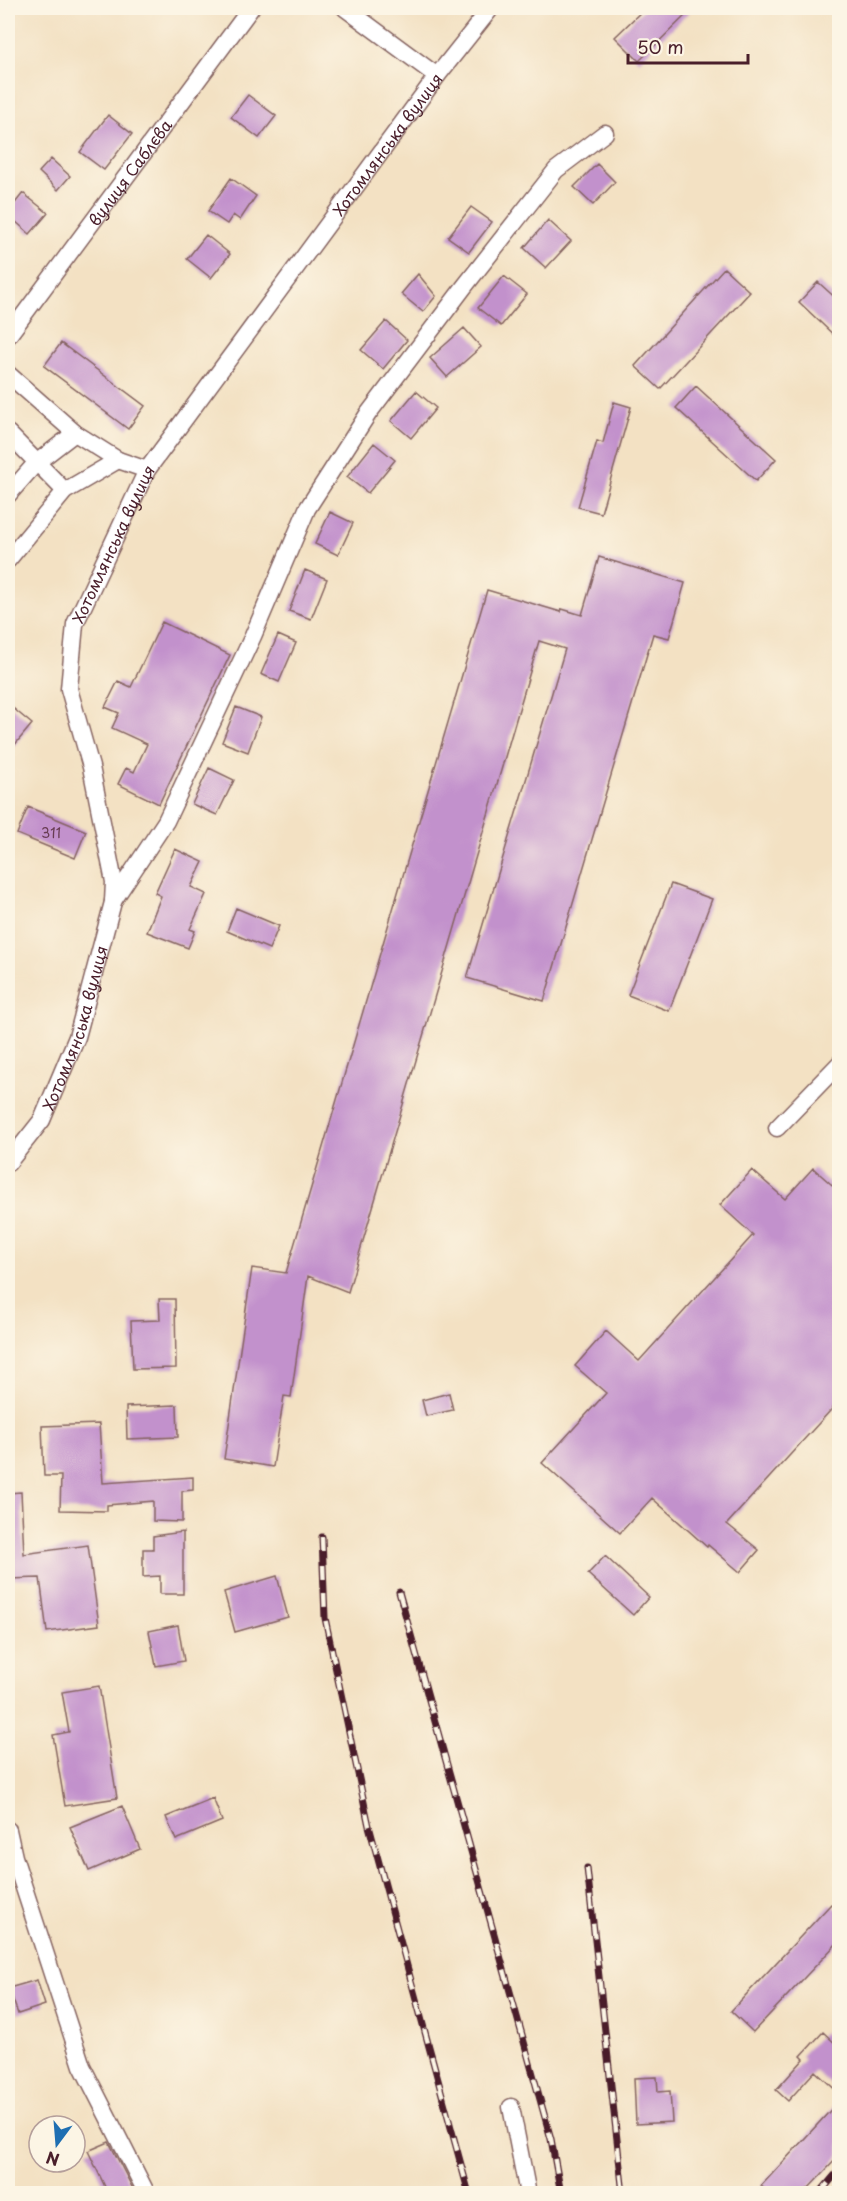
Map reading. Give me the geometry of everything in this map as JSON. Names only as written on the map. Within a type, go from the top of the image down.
[{"type":"street","name":"вулиця Саблєва","points":[[8,336],[251,8]]},
{"type":"street","points":[[345,8],[437,76]]},
{"type":"street","name":"Хотомлянська вулиця","points":[[8,1162],[42,1120],[77,1037],[113,902],[114,882],[91,767],[69,688],[75,624],[147,470],[437,76],[491,8]]},
{"type":"street","points":[[113,902],[166,821],[253,636],[307,509],[368,414],[464,287],[556,171],[605,133]]},
{"type":"street","points":[[8,374],[75,434],[118,460],[147,470]]},
{"type":"street","points":[[8,433],[65,491]]},
{"type":"street","points":[[8,495],[36,464],[75,434]]},
{"type":"street","points":[[8,560],[65,491],[118,460]]},
{"type":"street","points":[[777,1128],[840,1063]]},
{"type":"street","points":[[8,1830],[11,1859],[82,2066],[147,2193]]},
{"type":"street","points":[[510,2107],[528,2193]]},
{"type":"building","points":[[645,8],[693,8],[639,61],[615,37]]},
{"type":"building","points":[[248,95],[276,116],[259,138],[231,117]]},
{"type":"building","points":[[108,115],[132,134],[104,170],[80,152]]},
{"type":"building","points":[[51,159],[70,176],[58,190],[39,172]]},
{"type":"building","points":[[597,164],[615,182],[593,205],[574,187]]},
{"type":"building","points":[[231,178],[256,196],[240,220],[233,215],[227,224],[208,211]]},
{"type":"building","points":[[23,193],[48,213],[30,234],[8,215]]},
{"type":"building","points":[[471,207],[492,222],[469,252],[448,237]]},
{"type":"building","points":[[548,220],[571,241],[546,268],[524,248]]},
{"type":"building","points":[[206,235],[230,254],[211,278],[187,259]]},
{"type":"building","points":[[724,268],[750,292],[660,389],[635,366]]},
{"type":"building","points":[[418,274],[436,296],[423,312],[401,294]]},
{"type":"building","points":[[504,276],[527,294],[501,326],[478,308]]},
{"type":"building","points":[[818,282],[840,302],[840,341],[799,302]]},
{"type":"building","points":[[386,321],[407,340],[383,369],[361,350]]},
{"type":"building","points":[[464,328],[481,347],[447,377],[430,358]]},
{"type":"building","points":[[61,343],[145,406],[128,429],[44,366]]},
{"type":"building","points":[[696,386],[776,459],[756,481],[676,408]]},
{"type":"building","points":[[416,391],[436,408],[411,438],[391,421]]},
{"type":"building","points":[[614,402],[631,407],[601,513],[578,507],[597,441],[603,443]]},
{"type":"building","points":[[374,443],[395,460],[368,493],[347,477]]},
{"type":"building","points":[[330,512],[353,523],[338,555],[315,544]]},
{"type":"building","points":[[599,557],[685,583],[669,638],[653,634],[544,1001],[467,978],[565,649],[539,641],[348,1292],[308,1276],[291,1397],[284,1396],[273,1467],[224,1459],[252,1268],[286,1273],[487,590],[561,612],[562,609],[582,615]]},
{"type":"building","points":[[305,570],[327,579],[311,619],[289,611]]},
{"type":"building","points":[[162,622],[230,655],[159,804],[118,784],[126,768],[134,772],[147,744],[112,728],[119,713],[105,707],[118,681],[131,687]]},
{"type":"building","points":[[278,635],[296,643],[279,682],[261,674]]},
{"type":"building","points":[[8,704],[32,724],[8,753]]},
{"type":"building","points":[[236,707],[261,717],[248,752],[222,742]]},
{"type":"building","points":[[209,768],[234,780],[217,815],[192,804]]},
{"type":"building","points":[[28,807],[86,831],[75,858],[17,834]]},
{"type":"building","points":[[175,849],[203,862],[191,887],[206,894],[190,929],[195,931],[188,948],[147,932],[161,896],[155,893]]},
{"type":"building","points":[[671,884],[712,899],[669,1011],[628,995]]},
{"type":"building","points":[[236,908],[279,926],[269,949],[227,931]]},
{"type":"building","points":[[813,1168],[840,1192],[840,1400],[727,1524],[759,1550],[740,1572],[708,1545],[707,1547],[652,1498],[620,1533],[542,1463],[606,1393],[575,1366],[606,1331],[639,1361],[753,1235],[720,1205],[752,1170],[785,1199]]},
{"type":"building","points":[[159,1299],[175,1299],[176,1368],[133,1369],[131,1321],[160,1320]]},
{"type":"building","points":[[449,1393],[453,1410],[426,1416],[422,1400]]},
{"type":"building","points":[[177,1405],[178,1437],[127,1439],[126,1407]]},
{"type":"building","points":[[99,1424],[103,1483],[193,1477],[193,1490],[182,1491],[182,1522],[153,1521],[153,1501],[107,1505],[107,1511],[60,1510],[61,1476],[44,1476],[42,1426]]},
{"type":"building","points":[[21,1492],[24,1554],[88,1545],[99,1625],[47,1632],[40,1578],[8,1579],[8,1493]]},
{"type":"building","points":[[183,1532],[183,1594],[160,1594],[160,1576],[143,1577],[143,1549],[153,1549],[153,1536]]},
{"type":"building","points":[[605,1556],[649,1597],[633,1615],[588,1574]]},
{"type":"building","points":[[277,1576],[288,1617],[235,1632],[224,1592]]},
{"type":"building","points":[[178,1625],[184,1661],[156,1666],[149,1631]]},
{"type":"building","points":[[99,1686],[117,1798],[65,1806],[53,1735],[69,1732],[62,1692]]},
{"type":"building","points":[[213,1798],[222,1821],[176,1840],[166,1817]]},
{"type":"building","points":[[122,1806],[140,1849],[89,1871],[70,1827]]},
{"type":"building","points":[[831,1904],[840,1911],[840,1940],[753,2032],[731,2011]]},
{"type":"building","points":[[37,1980],[45,2005],[18,2014],[9,1988]]},
{"type":"building","points":[[823,2032],[840,2048],[840,2094],[815,2071],[788,2101],[776,2090],[804,2059],[801,2056]]},
{"type":"building","points":[[657,2077],[658,2092],[670,2091],[672,2122],[636,2124],[634,2078]]},
{"type":"building","points":[[840,2100],[840,2155],[804,2193],[770,2193],[761,2186]]},
{"type":"building","points":[[109,2142],[135,2193],[108,2193],[88,2151]]},
{"type":"railway","points":[[322,1537],[325,1618],[369,1826],[469,2194]]},
{"type":"railway","points":[[399,1592],[551,2139],[561,2194]]},
{"type":"railway","points":[[587,1868],[623,2194]]},
{"type":"railway","points":[[819,2194],[840,2169]]}]
